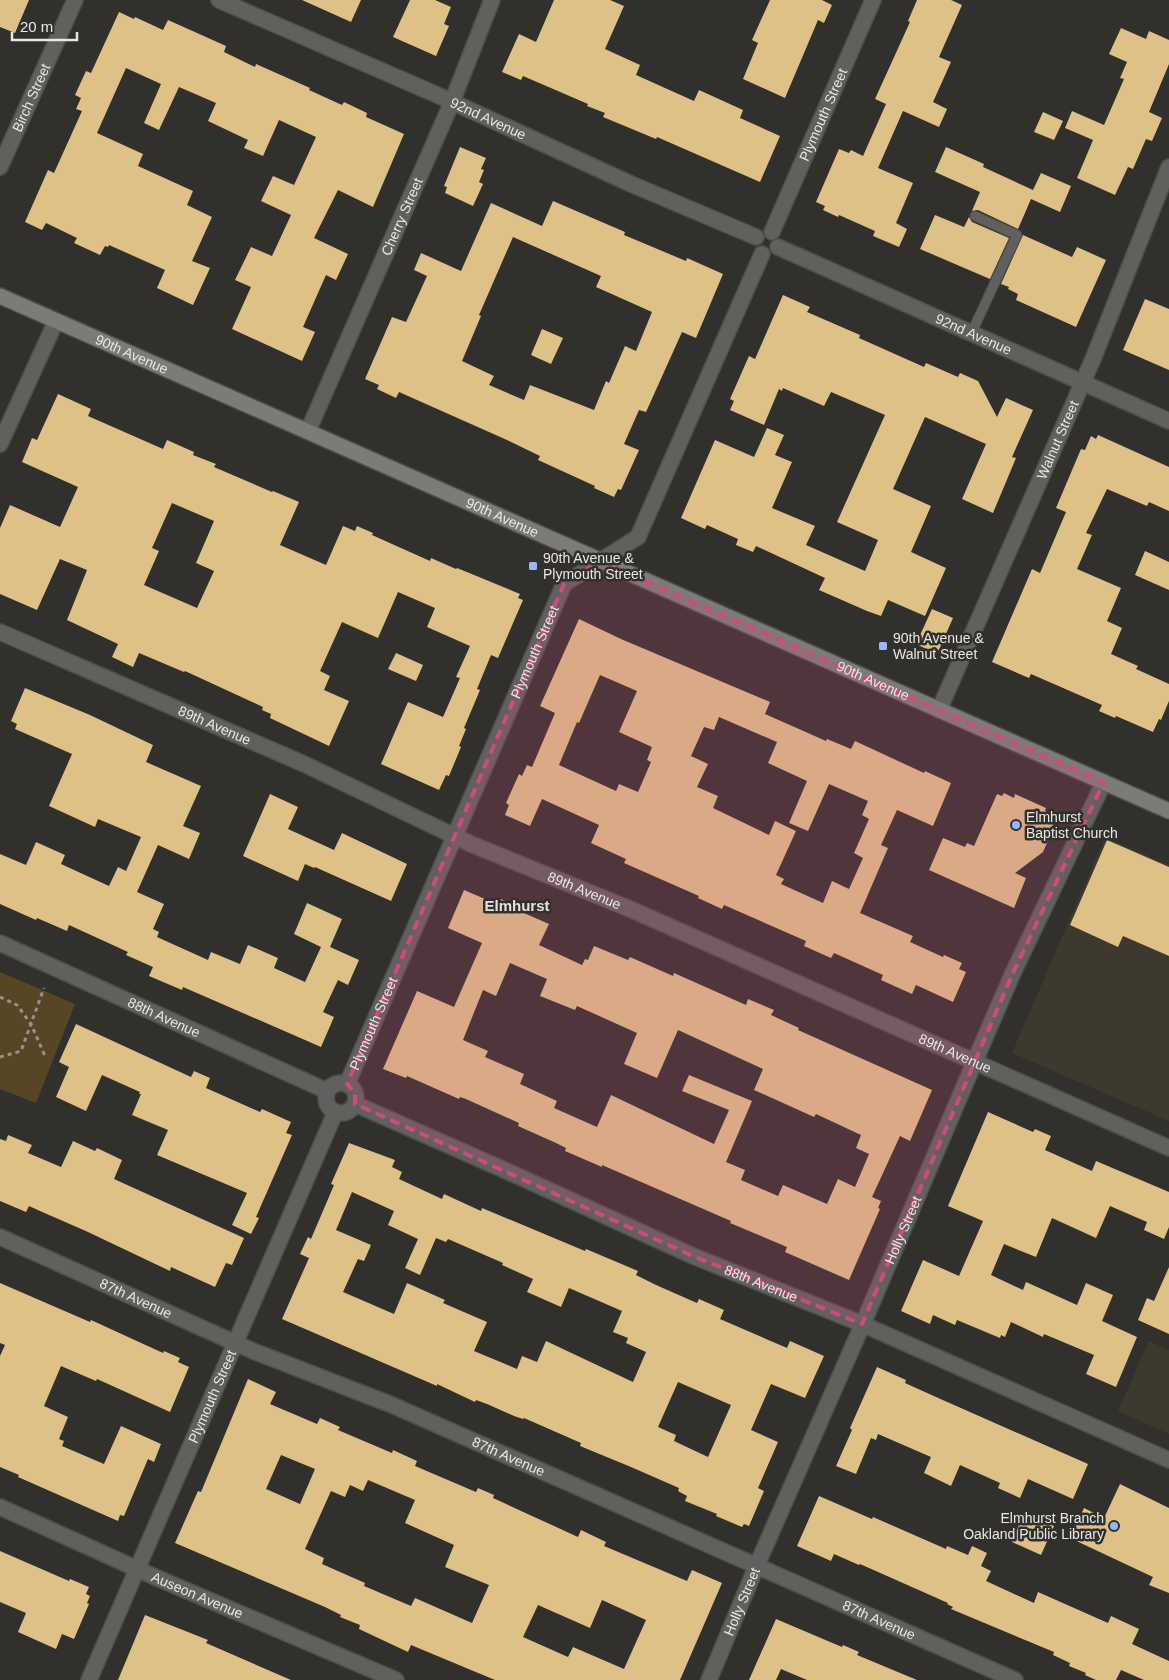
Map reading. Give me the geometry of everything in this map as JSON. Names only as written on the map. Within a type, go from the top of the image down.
[{"type":"street","name":"Birch Street","points":[[0,167],[75,0]]},
{"type":"street","name":"92nd Avenue","points":[[219,0],[452,102],[631,184],[756,237]]},
{"type":"street","name":"Cherry Street","points":[[308,431],[452,102],[492,0]]},
{"type":"street","name":"Plymouth Street","points":[[772,232],[873,0]]},
{"type":"street","name":"Walnut Street","points":[[939,710],[1083,382],[1169,167]]},
{"type":"street","points":[[763,231],[772,232],[779,238],[778,247],[772,254],[762,254],[756,247],[756,237],[763,231]]},
{"type":"street","name":"92nd Avenue","points":[[778,247],[1169,421]]},
{"type":"street","name":"Plymouth Street","points":[[347,1084],[564,584],[638,537],[762,254]]},
{"type":"street","name":"90th Avenue","points":[[0,296],[1169,811]]},
{"type":"street","points":[[0,444],[56,321]]},
{"type":"street","name":"89th Avenue","points":[[0,632],[304,764],[455,836],[639,913],[975,1060],[1169,1148]]},
{"type":"street","name":"Holly Street","points":[[710,1680],[757,1565],[1013,973],[1104,782]]},
{"type":"street","name":"88th Avenue","points":[[0,943],[327,1091]]},
{"type":"street","points":[[342,1082],[347,1084],[356,1093],[355,1104],[347,1112],[336,1113],[326,1104],[327,1091],[335,1083],[342,1082]]},
{"type":"street","name":"88th Avenue","points":[[355,1104],[520,1176],[693,1256],[862,1324],[1169,1460]]},
{"type":"street","name":"Plymouth Street","points":[[89,1680],[336,1113]]},
{"type":"street","name":"87th Avenue","points":[[0,1237],[285,1364],[392,1405],[1015,1680]]},
{"type":"street","name":"Auseon Avenue","points":[[0,1507],[136,1569],[396,1680]]},
{"type":"lane","points":[[971,334],[1017,235],[975,216]]},
{"type":"path","points":[[0,1057],[21,1051],[44,988]]},
{"type":"path","points":[[0,997],[16,1006],[31,1024],[45,1056]]},
{"type":"highlighted area","points":[[600,561],[1104,782],[1013,973],[862,1324],[693,1256],[355,1104],[355,1093],[347,1084],[564,584]]},
{"type":"shaded area","points":[[1105,837],[1169,865],[1169,1121],[1012,1053]]},
{"type":"shaded area","points":[[0,972],[75,1004],[36,1103],[0,1089]]},
{"type":"shaded area","points":[[1149,1341],[1169,1350],[1169,1434],[1118,1411]]},
{"type":"building","points":[[0,0],[29,0],[15,33],[0,27]]},
{"type":"building","points":[[302,0],[361,0],[351,22]]},
{"type":"building","points":[[410,0],[435,0],[451,7],[444,24],[449,26],[436,56],[393,37]]},
{"type":"building","points":[[554,0],[610,0],[624,6],[605,49],[640,65],[636,75],[694,101],[699,90],[743,110],[740,118],[780,136],[760,182],[657,137],[656,139],[603,117],[605,113],[587,106],[588,104],[523,76],[521,80],[502,72],[519,34],[536,42]]},
{"type":"building","points":[[770,0],[822,0],[832,5],[824,23],[818,20],[785,98],[743,79],[758,43],[752,40]]},
{"type":"building","points":[[917,0],[951,0],[962,5],[939,57],[951,62],[933,102],[947,109],[939,127],[903,111],[878,168],[913,183],[896,223],[907,229],[899,247],[873,236],[875,231],[823,210],[825,206],[816,202],[839,149],[849,153],[851,150],[863,156],[886,104],[875,99],[910,22],[908,21]]},
{"type":"building","points":[[119,12],[163,30],[168,20],[226,46],[224,52],[255,67],[256,64],[310,88],[309,90],[342,105],[344,102],[367,113],[366,117],[404,134],[373,207],[338,190],[314,238],[348,254],[336,280],[326,275],[303,327],[315,332],[302,361],[232,329],[251,287],[235,280],[251,247],[272,256],[291,215],[261,201],[273,176],[294,185],[316,137],[279,120],[263,156],[244,148],[248,140],[208,121],[216,103],[179,87],[159,130],[144,123],[161,84],[126,68],[97,133],[143,154],[138,166],[193,191],[187,205],[212,217],[192,261],[210,268],[193,305],[157,288],[165,270],[109,245],[108,247],[105,246],[100,255],[74,243],[77,238],[46,223],[42,230],[25,222],[48,170],[54,173],[82,111],[76,109],[81,98],[75,95],[86,71],[91,73]]},
{"type":"building","points":[[1121,28],[1146,39],[1149,31],[1169,40],[1169,64],[1149,112],[1162,118],[1152,141],[1146,139],[1133,169],[1128,167],[1115,195],[1077,178],[1093,140],[1065,128],[1072,111],[1104,125],[1124,79],[1120,78],[1127,62],[1109,54]]},
{"type":"building","points":[[1043,112],[1063,121],[1054,140],[1034,132]]},
{"type":"building","points":[[460,147],[486,158],[481,169],[484,170],[479,182],[483,184],[473,206],[445,193],[447,187],[444,186]]},
{"type":"building","points":[[946,147],[984,164],[983,167],[1033,190],[1041,173],[1071,186],[1060,212],[1031,199],[1018,229],[978,210],[972,211],[980,192],[935,172]]},
{"type":"building","points":[[553,201],[625,232],[624,235],[686,261],[687,258],[723,274],[696,338],[682,332],[646,412],[639,410],[624,444],[639,450],[621,490],[618,489],[614,497],[594,488],[595,486],[538,460],[540,456],[507,440],[399,392],[396,398],[377,389],[379,385],[365,379],[392,317],[406,322],[427,276],[414,270],[421,253],[461,271],[491,203],[542,226]],"holes":[[[513,237],[601,276],[596,287],[652,312],[636,351],[625,346],[609,383],[606,381],[594,410],[530,385],[524,400],[489,385],[494,376],[462,361],[481,316],[479,315]]]},
{"type":"building","points":[[935,215],[964,227],[969,217],[972,222],[1009,238],[990,279],[920,249]]},
{"type":"building","points":[[1023,235],[1072,257],[1077,247],[1106,260],[1076,327],[1016,300],[1018,294],[1001,284]]},
{"type":"building","points":[[783,295],[810,307],[807,312],[860,335],[859,338],[924,367],[926,363],[958,377],[960,373],[978,381],[997,417],[1006,398],[1033,410],[1012,457],[1016,458],[993,513],[962,499],[986,444],[925,417],[893,489],[931,506],[911,552],[946,568],[925,616],[888,600],[881,616],[867,611],[819,590],[825,578],[756,546],[753,552],[736,545],[738,539],[707,525],[705,529],[681,518],[715,440],[754,457],[767,428],[784,435],[775,455],[792,462],[772,508],[815,526],[806,545],[865,571],[878,540],[837,522],[885,415],[831,392],[824,406],[783,388],[782,391],[779,389],[764,425],[730,410],[734,401],[730,399],[749,356],[755,359]]},
{"type":"building","points":[[1145,299],[1169,309],[1169,370],[1123,350]]},
{"type":"building","points":[[542,329],[563,338],[551,364],[531,355]]},
{"type":"building","points":[[58,394],[91,409],[88,416],[163,449],[167,440],[194,452],[193,455],[216,464],[214,467],[299,502],[280,545],[326,565],[343,526],[355,531],[357,526],[373,533],[372,535],[430,561],[431,558],[520,594],[518,598],[523,600],[498,658],[491,655],[477,689],[480,690],[464,728],[466,729],[459,746],[461,747],[449,776],[446,775],[439,790],[381,764],[408,702],[443,717],[460,678],[456,677],[470,646],[427,627],[435,608],[398,592],[378,638],[342,622],[320,671],[330,676],[324,690],[349,701],[329,746],[270,718],[271,714],[262,710],[263,707],[185,671],[139,653],[133,667],[112,657],[118,644],[67,620],[87,570],[60,559],[37,610],[0,594],[0,528],[10,505],[60,527],[78,487],[22,462],[32,438],[37,440]],"holes":[[[172,503],[214,521],[196,563],[214,571],[197,608],[144,585],[159,551],[152,548]]]},
{"type":"building","points":[[1098,435],[1169,467],[1169,511],[1149,502],[1147,506],[1107,489],[1086,533],[1092,535],[1077,569],[1121,588],[1107,621],[1122,628],[1111,654],[1138,666],[1136,669],[1169,684],[1169,701],[1161,720],[1159,719],[1153,732],[1116,716],[1115,718],[1099,711],[1102,705],[1031,674],[1029,678],[992,662],[1032,569],[1040,573],[1066,512],[1056,508],[1081,449],[1085,450],[1091,436],[1096,439]]},
{"type":"building","points":[[1145,551],[1169,562],[1169,590],[1135,575]]},
{"type":"building","points":[[932,609],[953,618],[937,654],[916,644]]},
{"type":"building","points":[[579,619],[621,639],[770,702],[765,714],[826,741],[827,739],[851,749],[855,741],[924,773],[925,771],[951,783],[933,826],[897,810],[881,845],[888,848],[860,913],[913,936],[910,942],[943,957],[944,955],[962,963],[959,969],[966,972],[953,1002],[916,985],[912,994],[881,980],[883,975],[834,953],[831,958],[804,946],[806,941],[724,905],[722,909],[698,898],[699,896],[624,863],[626,859],[591,843],[599,825],[542,799],[530,826],[505,815],[509,805],[506,803],[519,774],[522,776],[527,765],[532,767],[555,713],[540,706]],"holes":[[[600,675],[637,691],[619,732],[652,747],[647,760],[651,762],[638,792],[619,784],[616,791],[559,765]],[[719,717],[777,742],[768,763],[807,781],[789,823],[808,831],[829,784],[868,801],[862,815],[869,819],[854,853],[863,858],[849,889],[832,881],[823,903],[781,884],[784,879],[776,875],[796,831],[775,821],[769,835],[713,808],[718,796],[697,787],[708,764],[691,756],[704,727],[714,730]]]},
{"type":"building","points":[[396,653],[423,665],[416,681],[388,669]]},
{"type":"building","points":[[25,688],[90,715],[153,745],[146,762],[201,786],[183,826],[200,833],[189,859],[158,845],[137,892],[164,904],[153,929],[159,932],[157,937],[208,960],[211,952],[240,964],[248,945],[278,958],[274,968],[305,982],[321,947],[294,934],[307,903],[342,919],[330,947],[359,960],[348,985],[338,980],[323,1012],[334,1017],[321,1047],[183,987],[182,990],[149,976],[153,967],[126,955],[128,952],[69,925],[67,931],[0,904],[0,854],[26,865],[36,842],[65,855],[61,864],[109,886],[118,867],[126,871],[141,837],[98,819],[95,827],[49,806],[72,754],[15,729],[17,724],[11,721]]},
{"type":"building","points":[[1004,793],[1014,798],[1015,794],[1046,808],[1045,811],[1052,815],[1053,829],[1043,852],[1015,873],[1026,878],[1014,908],[929,870],[943,838],[965,847],[967,843],[974,846],[997,794],[1002,796]]},
{"type":"building","points":[[270,794],[298,807],[288,829],[334,850],[342,833],[407,864],[391,901],[315,867],[305,864],[298,881],[243,856]]},
{"type":"building","points":[[1107,840],[1169,867],[1169,956],[1123,936],[1118,947],[1070,925]]},
{"type":"building","points":[[464,890],[499,905],[501,899],[518,907],[517,910],[549,924],[539,945],[582,965],[585,959],[588,960],[594,946],[628,960],[630,957],[673,976],[674,973],[746,1005],[748,999],[774,1010],[771,1015],[799,1028],[798,1030],[932,1090],[910,1141],[900,1136],[872,1197],[881,1201],[878,1208],[880,1209],[849,1280],[785,1252],[787,1247],[730,1223],[731,1221],[565,1151],[566,1148],[518,1126],[519,1123],[466,1099],[460,1097],[459,1099],[407,1076],[406,1078],[383,1069],[417,991],[454,1007],[482,943],[448,928]],"holes":[[[510,963],[547,979],[540,996],[575,1010],[577,1006],[637,1033],[624,1064],[657,1078],[678,1030],[763,1069],[754,1090],[814,1117],[816,1114],[861,1135],[856,1148],[869,1154],[855,1187],[838,1179],[827,1204],[783,1185],[778,1196],[741,1180],[745,1170],[726,1162],[752,1101],[689,1075],[682,1091],[729,1110],[714,1144],[611,1095],[597,1127],[554,1108],[557,1101],[520,1084],[524,1074],[485,1057],[488,1051],[463,1040],[483,990],[496,996]]]},
{"type":"building","points":[[76,1024],[191,1077],[194,1071],[210,1078],[206,1088],[260,1112],[262,1109],[291,1122],[286,1133],[292,1135],[256,1217],[259,1218],[251,1234],[232,1225],[247,1193],[157,1155],[168,1130],[132,1115],[141,1094],[139,1094],[140,1092],[102,1075],[86,1111],[56,1097],[69,1067],[59,1062]]},
{"type":"building","points":[[988,1112],[1033,1132],[1035,1129],[1051,1136],[1045,1150],[1092,1171],[1096,1161],[1169,1192],[1169,1227],[1164,1239],[1144,1230],[1147,1222],[1110,1206],[1096,1238],[1052,1218],[1036,1257],[1004,1244],[991,1275],[1023,1290],[1026,1282],[1077,1305],[1086,1283],[1113,1295],[1102,1321],[1137,1337],[1116,1387],[1086,1374],[1094,1355],[1044,1334],[1043,1337],[1011,1322],[1005,1337],[1001,1335],[1000,1338],[957,1320],[955,1325],[933,1315],[930,1324],[901,1311],[923,1260],[959,1276],[983,1221],[948,1206]]},
{"type":"building","points":[[8,1135],[32,1145],[28,1153],[61,1167],[73,1141],[95,1151],[97,1148],[122,1160],[114,1179],[244,1238],[232,1265],[226,1263],[215,1287],[171,1267],[170,1271],[29,1206],[26,1212],[0,1201],[0,1139],[6,1141]]},
{"type":"building","points":[[349,1143],[395,1160],[392,1167],[402,1172],[399,1179],[442,1199],[444,1194],[481,1211],[482,1208],[585,1251],[586,1249],[638,1271],[636,1275],[656,1285],[697,1303],[699,1299],[724,1310],[720,1319],[787,1348],[790,1341],[824,1356],[805,1398],[771,1384],[751,1430],[778,1442],[758,1488],[764,1491],[749,1526],[744,1524],[742,1527],[685,1501],[687,1496],[678,1491],[679,1488],[580,1446],[581,1443],[524,1418],[514,1416],[476,1400],[475,1402],[437,1384],[437,1386],[282,1319],[309,1258],[300,1254],[308,1237],[311,1239],[334,1185],[331,1184]],"holes":[[[352,1192],[394,1211],[388,1225],[418,1239],[405,1268],[420,1275],[436,1238],[446,1242],[448,1239],[503,1263],[502,1265],[533,1279],[527,1292],[561,1307],[569,1288],[622,1311],[613,1332],[628,1338],[626,1343],[646,1352],[633,1382],[546,1341],[537,1362],[522,1356],[517,1369],[474,1351],[487,1322],[443,1303],[445,1300],[407,1283],[394,1314],[343,1292],[358,1259],[364,1261],[371,1245],[336,1230]],[[678,1382],[731,1405],[708,1457],[674,1441],[676,1435],[658,1427]]]},
{"type":"building","points":[[1169,1267],[1169,1334],[1138,1320],[1147,1298],[1154,1301]]},
{"type":"building","points":[[0,1283],[90,1322],[91,1320],[163,1353],[164,1351],[180,1358],[178,1362],[189,1367],[170,1412],[97,1379],[96,1381],[61,1366],[44,1406],[68,1417],[59,1439],[64,1441],[62,1446],[104,1464],[121,1426],[161,1444],[154,1462],[148,1459],[124,1516],[120,1515],[118,1521],[18,1477],[19,1475],[0,1467],[0,1356],[5,1345],[0,1343]]},
{"type":"building","points":[[877,1367],[906,1380],[905,1383],[1088,1464],[1073,1499],[1028,1479],[1020,1498],[998,1488],[1000,1483],[960,1465],[951,1486],[924,1473],[931,1457],[878,1434],[876,1440],[871,1438],[856,1474],[836,1466],[852,1430],[850,1428]]},
{"type":"building","points":[[248,1379],[276,1392],[270,1404],[317,1424],[320,1418],[340,1427],[338,1430],[392,1453],[393,1450],[417,1461],[415,1466],[476,1492],[478,1488],[494,1495],[493,1498],[578,1537],[581,1530],[606,1542],[604,1546],[687,1581],[692,1570],[722,1583],[680,1680],[495,1680],[411,1645],[408,1652],[359,1629],[360,1625],[340,1617],[341,1615],[325,1607],[175,1543],[198,1491],[201,1492]],"holes":[[[281,1455],[315,1469],[300,1504],[266,1489]],[[368,1480],[415,1500],[405,1523],[454,1545],[445,1567],[489,1585],[472,1623],[415,1598],[411,1606],[364,1586],[365,1583],[322,1564],[324,1558],[305,1549],[331,1491],[345,1497],[350,1485],[363,1491]],[[602,1600],[646,1620],[624,1669],[573,1647],[568,1657],[523,1637],[538,1605],[590,1628]]]},
{"type":"building","points":[[1120,1484],[1169,1508],[1169,1593],[1149,1585],[1153,1577],[1070,1538],[1084,1508],[1104,1518]]},
{"type":"building","points":[[819,1496],[946,1549],[947,1546],[968,1555],[972,1546],[987,1553],[981,1566],[991,1571],[986,1581],[1034,1603],[1038,1592],[1108,1623],[1111,1616],[1139,1629],[1132,1644],[1169,1661],[1169,1680],[1144,1680],[1121,1670],[1116,1680],[1096,1680],[1085,1675],[1086,1673],[1069,1666],[1070,1663],[1053,1655],[1054,1652],[951,1609],[953,1607],[948,1603],[834,1554],[831,1561],[797,1546]]},
{"type":"building","points":[[1024,1513],[1054,1526],[1041,1555],[1012,1542]]},
{"type":"building","points":[[0,1551],[69,1581],[70,1579],[89,1587],[86,1594],[90,1596],[87,1603],[89,1604],[74,1639],[62,1634],[56,1649],[18,1632],[26,1613],[0,1602]]},
{"type":"building","points":[[145,1615],[208,1640],[206,1643],[291,1680],[118,1680]]},
{"type":"building","points":[[776,1619],[842,1647],[843,1645],[859,1652],[857,1655],[917,1680],[807,1680],[781,1669],[776,1680],[749,1680]]},
{"type":"place","name":"90th Avenue & Plymouth Street","points":[[533,566]]},
{"type":"place","name":"90th Avenue & Walnut Street","points":[[883,646]]},
{"type":"place","name":"Elmhurst Baptist Church","points":[[1016,825]]},
{"type":"place","name":"Elmhurst Branch Oakland Public Library","points":[[1114,1526]]},
{"type":"district","name":"Elmhurst","points":[[517,905]]}]
